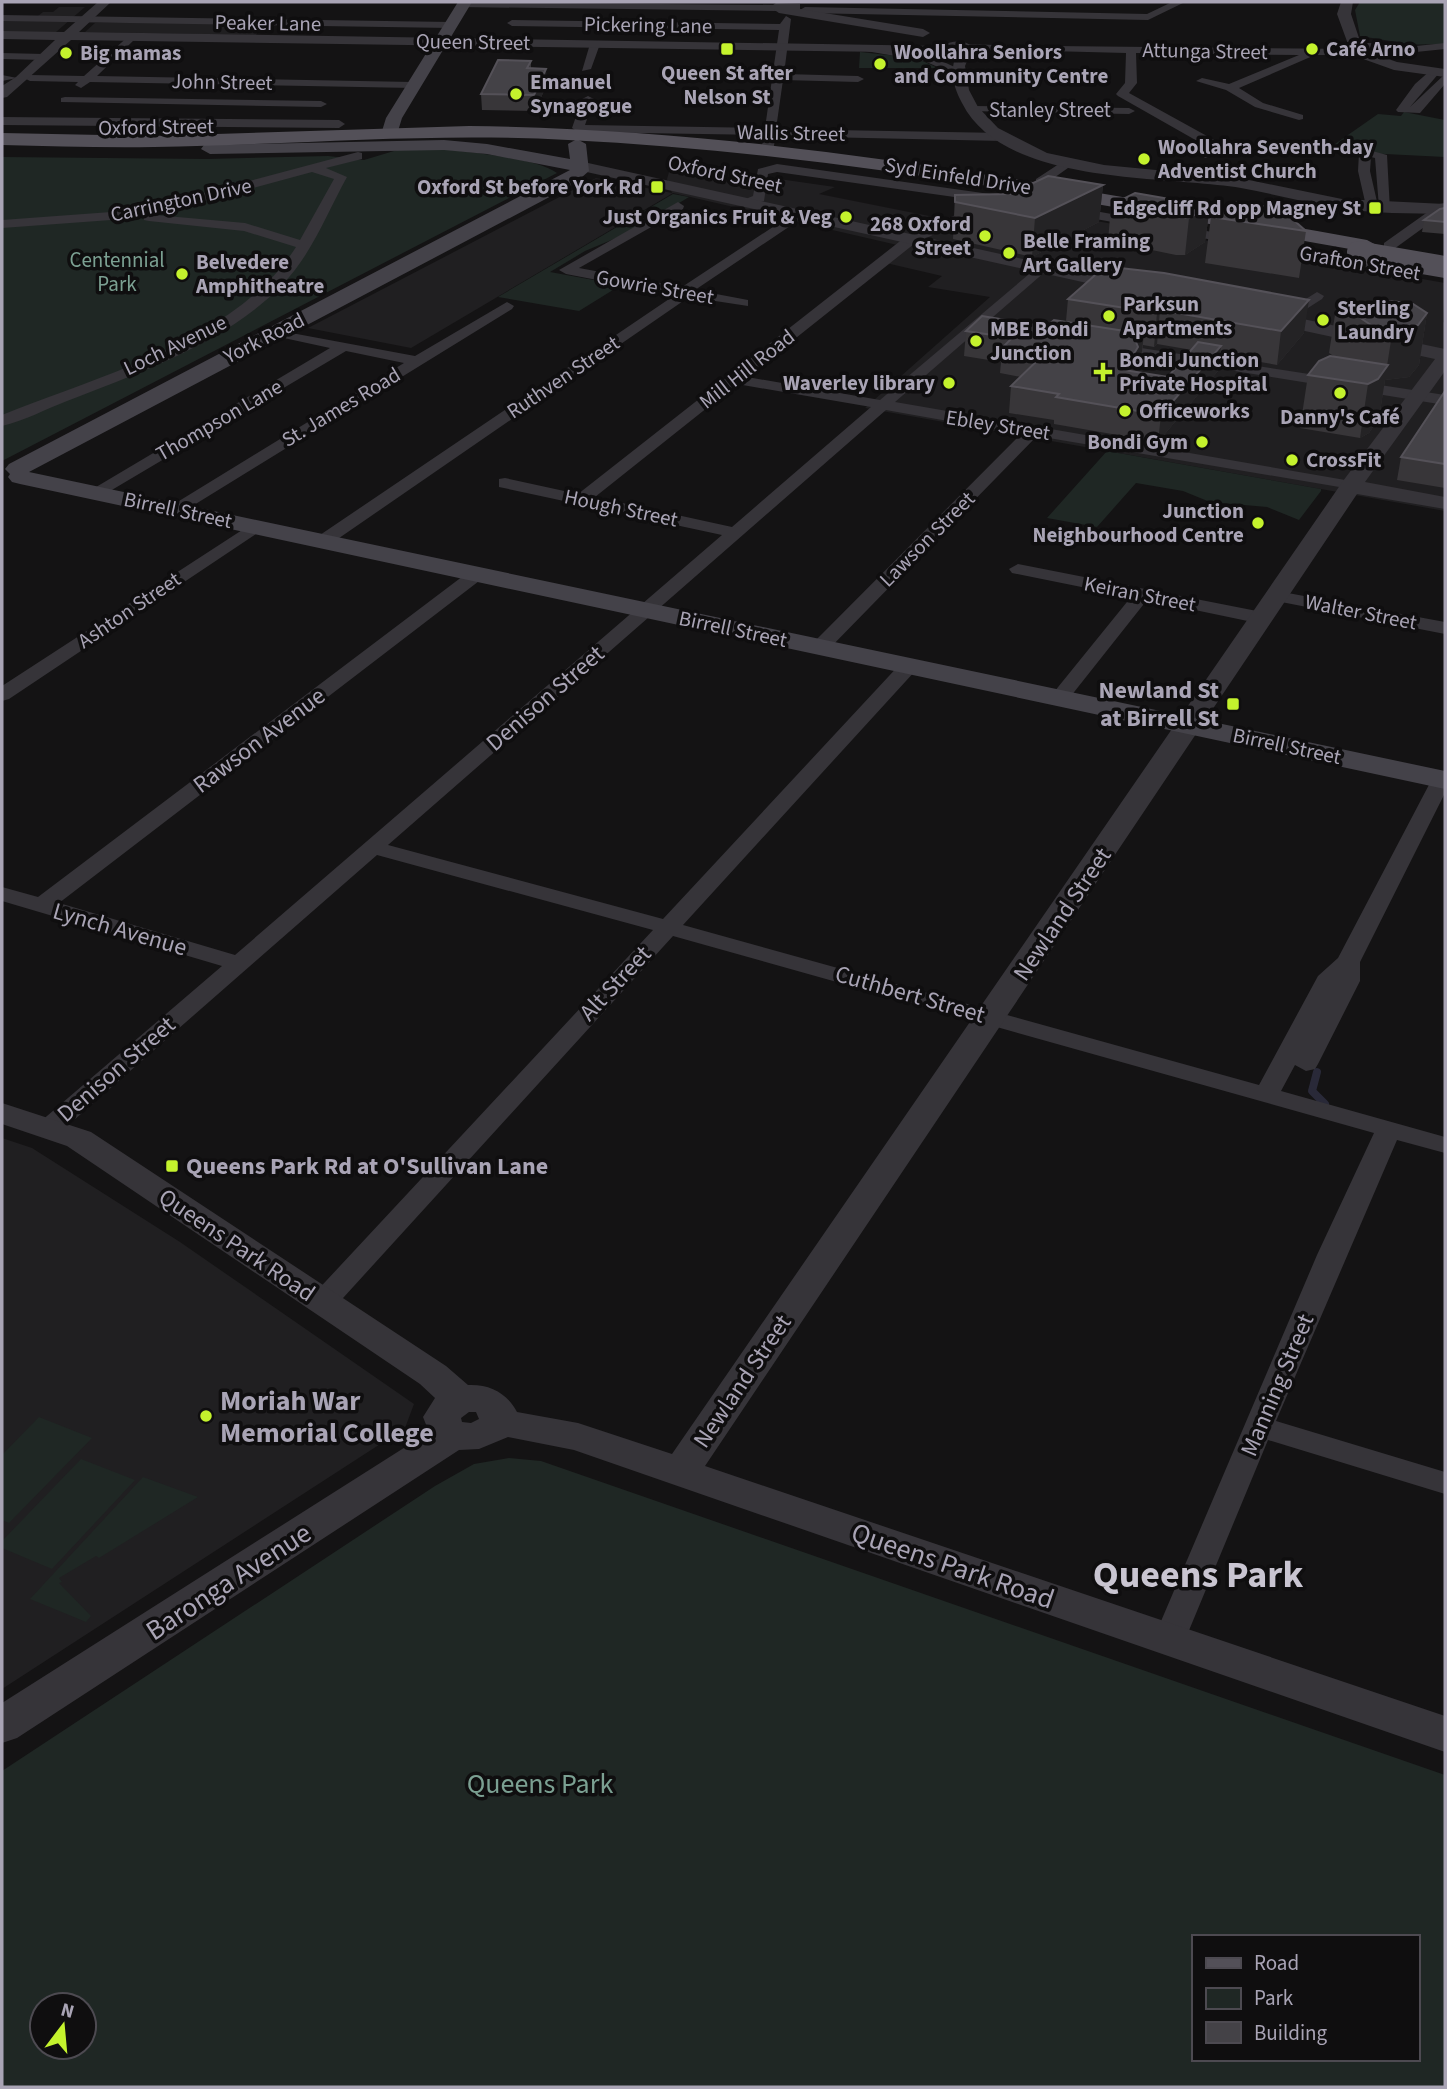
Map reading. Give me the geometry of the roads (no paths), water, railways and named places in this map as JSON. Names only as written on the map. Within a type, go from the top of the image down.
[{"type":"main road","points":[[464,3],[392,125],[400,136],[465,140]]},
{"type":"main road","name":"Oxford Street","points":[[2,139],[162,142],[295,130],[317,134],[392,125],[509,132]]},
{"type":"main road","points":[[210,149],[444,145],[487,149],[578,149],[578,140],[573,137],[509,132]]},
{"type":"main road","name":"Syd Einfeld Drive","points":[[509,132],[695,143],[917,169],[1366,255],[1445,260]]},
{"type":"main road","name":"Oxford Street","points":[[2,149],[210,149],[323,142],[465,140],[578,149]]},
{"type":"main road","name":"Syd Einfeld Drive","points":[[578,149],[598,151],[625,147],[791,161],[963,183],[1445,267]]},
{"type":"main road","name":"York Road","points":[[10,474],[275,332],[568,180],[580,172],[578,149]]},
{"type":"main road","name":"Birrell Street","points":[[10,474],[1443,780]]},
{"type":"street","points":[[969,11],[978,2]]},
{"type":"street","points":[[464,3],[521,6],[785,7],[1148,17],[1189,2]]},
{"type":"street","points":[[1347,2],[1344,14],[1355,49],[1386,64],[1442,74]]},
{"type":"street","points":[[2,94],[16,78],[86,20],[99,4]]},
{"type":"street","points":[[501,43],[521,6]]},
{"type":"street","points":[[785,7],[934,36],[955,48],[1030,49]]},
{"type":"street","points":[[769,139],[785,7]]},
{"type":"street","points":[[161,38],[192,8]]},
{"type":"street","points":[[258,39],[280,12]]},
{"type":"street","points":[[341,41],[362,13]]},
{"type":"street","name":"Peaker Lane","points":[[2,19],[450,25]]},
{"type":"street","name":"Pickering Lane","points":[[512,23],[784,27]]},
{"type":"street","name":"Queen Street","points":[[2,35],[955,48]]},
{"type":"street","points":[[43,121],[131,37]]},
{"type":"street","points":[[586,69],[595,44]]},
{"type":"street","name":"Attunga Street","points":[[1053,49],[1314,53],[1445,46]]},
{"type":"street","points":[[856,48],[918,55],[959,69],[1058,74]]},
{"type":"street","points":[[955,48],[962,90],[972,109],[1003,137],[1042,157],[1069,163],[1239,183],[1331,202],[1444,208]]},
{"type":"street","points":[[1129,76],[1107,92],[1129,111],[1209,158],[1213,151],[1212,144],[1122,94],[1131,83],[1131,50]]},
{"type":"street","points":[[1230,88],[1275,72],[1314,53]]},
{"type":"street","points":[[2,56],[44,57]]},
{"type":"street","points":[[776,77],[858,79]]},
{"type":"street","name":"John Street","points":[[16,78],[414,85]]},
{"type":"street","points":[[1202,81],[1230,88],[1259,104],[1299,117]]},
{"type":"street","points":[[578,149],[588,99]]},
{"type":"street","points":[[65,100],[321,104]]},
{"type":"street","points":[[211,124],[225,102]]},
{"type":"street","name":"Stanley Street","points":[[972,109],[1129,111]]},
{"type":"street","points":[[2,121],[211,124],[295,130],[338,124]]},
{"type":"street","name":"Wallis Street","points":[[578,149],[769,139],[1003,137]]},
{"type":"street","name":"Oxford Street","points":[[578,149],[748,203],[1145,291]]},
{"type":"street","name":"Carrington Drive","points":[[2,223],[111,216],[209,196],[358,156]]},
{"type":"street","points":[[1040,182],[1069,163]]},
{"type":"street","points":[[748,203],[759,198],[762,172],[777,168],[1019,201]]},
{"type":"street","name":"Loch Avenue","points":[[2,421],[174,349],[227,321],[260,298],[306,246],[341,177],[314,169]]},
{"type":"street","name":"Mill Hill Road","points":[[582,499],[912,240],[1002,200]]},
{"type":"street","name":"Gowrie Street","points":[[678,206],[566,270],[743,303]]},
{"type":"street","name":"Grafton Street","points":[[1057,208],[1366,255],[1445,277]]},
{"type":"street","points":[[1389,246],[1444,208]]},
{"type":"street","name":"Ruthven Street","points":[[323,541],[685,292],[802,215]]},
{"type":"street","points":[[111,216],[214,222],[255,229],[306,246]]},
{"type":"street","name":"Denison Street","points":[[49,1128],[1041,268]]},
{"type":"street","points":[[1280,320],[1317,296]]},
{"type":"street","name":"St. James Road","points":[[175,509],[507,306]]},
{"type":"street","points":[[1253,314],[1445,356]]},
{"type":"street","points":[[974,325],[999,329]]},
{"type":"street","points":[[275,332],[417,360]]},
{"type":"street","points":[[1099,345],[1445,400]]},
{"type":"street","name":"Thompson Lane","points":[[94,493],[344,346]]},
{"type":"street","name":"Newland Street","points":[[681,1471],[1191,726],[1353,484],[1419,396],[1445,356]]},
{"type":"street","name":"Ebley Street","points":[[734,379],[1353,484],[1445,496]]},
{"type":"street","name":"Lawson Street","points":[[820,647],[1033,431]]},
{"type":"street","name":"Hough Street","points":[[505,483],[737,533]]},
{"type":"street","name":"Ebley Street","points":[[1353,484],[1445,503]]},
{"type":"street","name":"Ashton Street","points":[[2,695],[256,526]]},
{"type":"street","name":"Keiran Street","points":[[1018,569],[1262,618]]},
{"type":"street","name":"Rawson Avenue","points":[[41,906],[477,574]]},
{"type":"street","points":[[1060,697],[1142,595]]},
{"type":"street","name":"Walter Street","points":[[1277,596],[1445,628]]},
{"type":"street","name":"Alt Street","points":[[323,1302],[909,666]]},
{"type":"street","points":[[1267,1094],[1330,976],[1348,962],[1443,780]]},
{"type":"street","name":"Cuthbert Street","points":[[374,848],[992,1017],[1445,1145]]},
{"type":"street","name":"Lynch Avenue","points":[[2,894],[238,963]]},
{"type":"street","points":[[1306,1064],[1348,981],[1348,962]]},
{"type":"street","name":"Queens Park Road","points":[[2,1113],[79,1139],[433,1374],[456,1417],[479,1436],[494,1429],[498,1422],[578,1437],[1445,1734]]},
{"type":"street","name":"Manning Street","points":[[1169,1640],[1331,1255],[1388,1130]]},
{"type":"street","name":"Baronga Avenue","points":[[2,1725],[456,1417]]},
{"type":"street","points":[[1260,1427],[1445,1483]]},
{"type":"waterway","points":[[1317,1072],[1312,1091],[1325,1104]]},
{"type":"place","name":"Queen St after Nelson St","points":[[727,49]]},
{"type":"place","name":"Café Arno","points":[[1312,49]]},
{"type":"place","name":"Big mamas","points":[[66,53]]},
{"type":"place","name":"Woollahra Seniors and Community Centre","points":[[880,64]]},
{"type":"place","name":"Emanuel Synagogue","points":[[516,94]]},
{"type":"place","name":"Woollahra Seventh-day Adventist Church","points":[[1144,159]]},
{"type":"place","name":"Oxford St before York Rd","points":[[657,187]]},
{"type":"place","name":"Edgecliff Rd opp Magney St","points":[[1375,208]]},
{"type":"place","name":"Just Organics Fruit & Veg","points":[[846,217]]},
{"type":"place","name":"268 Oxford Street","points":[[985,236]]},
{"type":"place","name":"Belle Framing Art Gallery","points":[[1009,253]]},
{"type":"place","name":"Belvedere Amphitheatre","points":[[182,274]]},
{"type":"place","name":"Parksun Apartments","points":[[1109,316]]},
{"type":"place","name":"Sterling Laundry","points":[[1323,320]]},
{"type":"place","name":"MBE Bondi Junction","points":[[976,341]]},
{"type":"place","name":"Bondi Junction Private Hospital","points":[[1103,372]]},
{"type":"place","name":"Waverley library","points":[[949,383]]},
{"type":"place","name":"Danny's Café","points":[[1340,393]]},
{"type":"place","name":"Officeworks","points":[[1125,411]]},
{"type":"place","name":"Bondi Gym","points":[[1202,442]]},
{"type":"place","name":"CrossFit","points":[[1292,460]]},
{"type":"place","name":"Junction Neighbourhood Centre","points":[[1258,523]]},
{"type":"place","name":"Newland St at Birrell St","points":[[1233,704]]},
{"type":"place","name":"Queens Park Rd at O'Sullivan Lane","points":[[172,1166]]},
{"type":"place","name":"Moriah War Memorial College","points":[[206,1416]]},
{"type":"district","name":"Queens Park","points":[[1198,1574]]},
{"type":"park label","name":"Centennial Park","points":[[117,272]]}]
